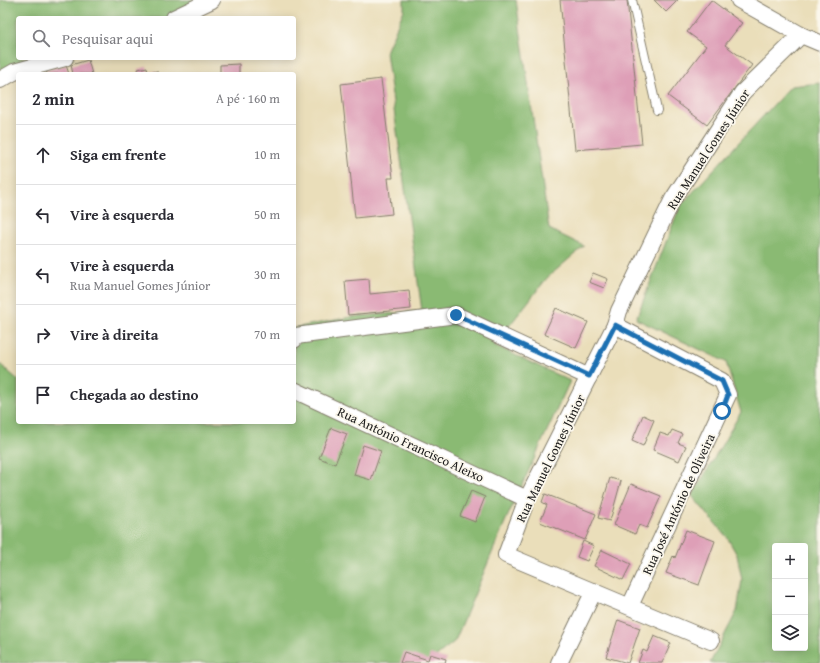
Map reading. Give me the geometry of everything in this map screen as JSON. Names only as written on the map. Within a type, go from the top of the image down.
[{"type":"street","points":[[178,16],[212,0]]},
{"type":"street","points":[[739,0],[801,35],[820,43]]},
{"type":"street","name":"Rua Manuel Gomes Júnior","points":[[711,641],[506,555],[527,499],[615,325],[619,311],[677,192],[742,93],[801,35]]},
{"type":"street","points":[[0,80],[14,72],[58,60]]},
{"type":"street","points":[[296,336],[456,315],[589,376]]},
{"type":"street","name":"Rua José António de Oliveira","points":[[615,325],[722,381],[728,395],[630,606]]},
{"type":"street","name":"Rua António Francisco Aleixo","points":[[296,391],[527,499]]},
{"type":"street","points":[[558,663],[594,592]]},
{"type":"lane","points":[[632,0],[657,110]]},
{"type":"green space","points":[[0,0],[217,0],[181,16],[16,16],[16,60],[68,60],[22,72],[16,72],[16,74],[0,78]]},
{"type":"green space","points":[[404,0],[516,0],[549,229],[584,246],[547,278],[494,345],[570,381],[505,522],[455,641],[430,661],[403,663],[0,663],[0,364],[16,378],[16,424],[296,424],[296,328],[351,317],[422,311],[386,52],[404,10]]},
{"type":"green space","points":[[820,83],[820,663],[710,663],[737,611],[742,580],[737,555],[727,537],[692,496],[741,412],[726,362],[636,319],[680,206],[791,86]]},
{"type":"building","points":[[560,0],[627,0],[642,144],[575,150]]},
{"type":"building","points":[[654,0],[678,0],[666,12]]},
{"type":"building","points":[[711,0],[742,23],[725,45],[752,65],[707,125],[668,96],[706,46],[687,32]]},
{"type":"building","points":[[88,60],[91,72],[73,72],[71,65]]},
{"type":"building","points":[[239,64],[239,72],[220,72],[220,65]]},
{"type":"building","points":[[66,65],[68,72],[46,72],[46,70]]},
{"type":"building","points":[[147,67],[148,72],[139,72],[138,69]]},
{"type":"building","points":[[381,79],[393,178],[388,178],[392,214],[355,218],[341,84]]},
{"type":"building","points":[[593,273],[608,279],[604,288],[589,282]]},
{"type":"building","points":[[369,279],[370,294],[409,290],[411,309],[348,315],[345,281]]},
{"type":"building","points":[[556,308],[588,322],[576,348],[544,334]]},
{"type":"building","points":[[643,415],[654,420],[643,446],[632,441]]},
{"type":"building","points":[[331,428],[347,434],[335,464],[319,458]]},
{"type":"building","points":[[672,430],[682,434],[678,443],[686,446],[679,461],[653,450],[660,433],[669,436]]},
{"type":"building","points":[[363,445],[381,451],[371,480],[354,475]]},
{"type":"building","points":[[610,478],[621,481],[610,521],[598,518]]},
{"type":"building","points":[[631,484],[661,496],[647,528],[639,525],[635,534],[614,525]]},
{"type":"building","points":[[471,491],[485,497],[475,522],[460,516]]},
{"type":"building","points":[[545,494],[596,514],[585,540],[540,522],[547,505],[542,502]]},
{"type":"building","points":[[686,530],[715,541],[699,585],[666,573],[673,556],[675,558]]},
{"type":"building","points":[[583,541],[594,546],[587,561],[577,557]]},
{"type":"building","points":[[602,550],[631,564],[623,580],[594,566]]},
{"type":"building","points":[[618,620],[640,628],[628,663],[606,657]]},
{"type":"building","points":[[654,636],[671,643],[662,663],[638,663],[643,650],[647,652]]},
{"type":"building","points":[[404,652],[428,660],[430,654],[446,659],[445,663],[400,663]]},
{"type":"route","points":[[456,315],[589,376],[615,325],[722,381],[728,395],[722,411]]}]
